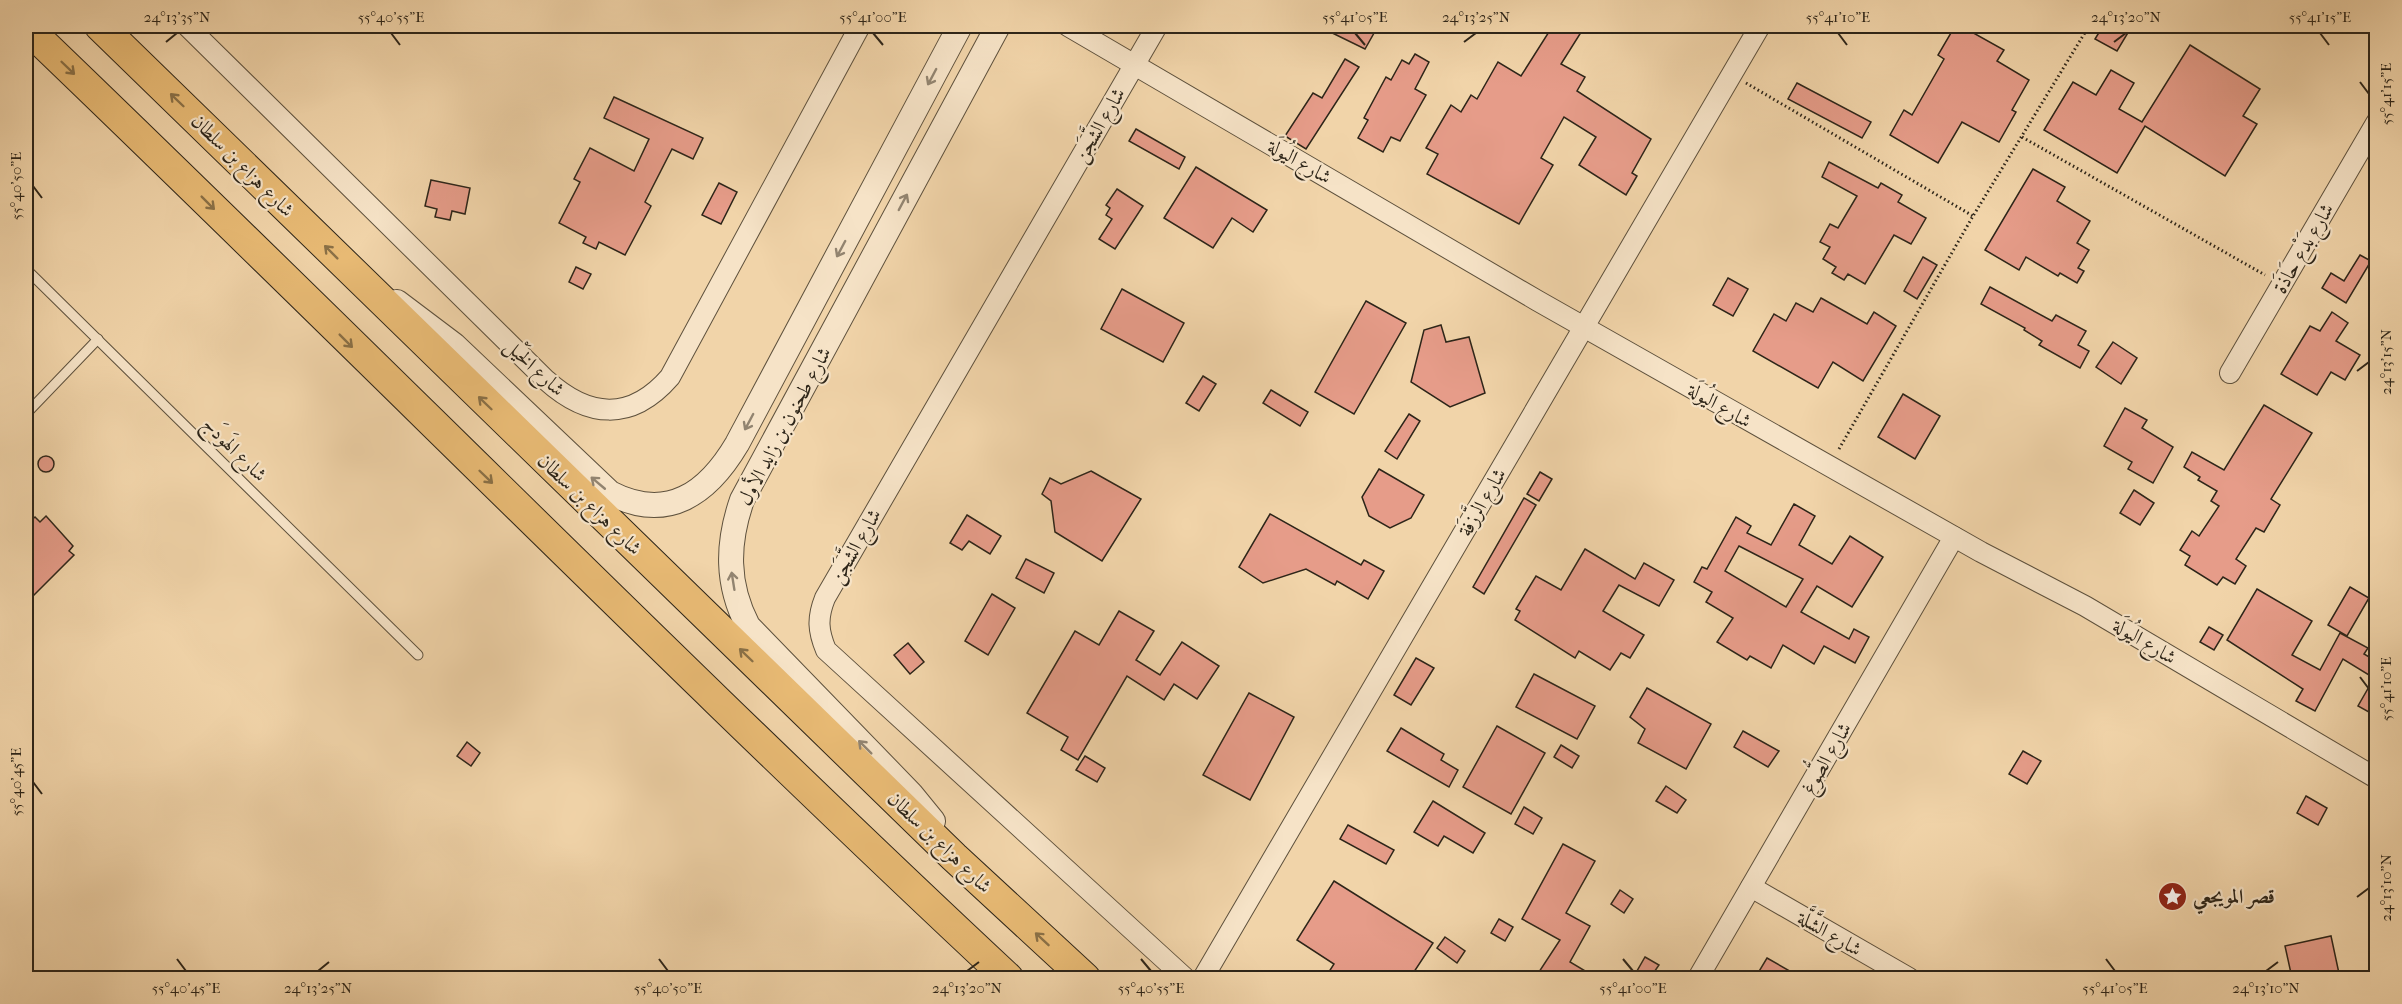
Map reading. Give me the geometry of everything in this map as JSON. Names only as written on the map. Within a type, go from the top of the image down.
[{"type":"main road","name":"شارع هزاع بن سلطان","points":[[100,26],[954,857],[1085,978]]},
{"type":"main road","points":[[26,28],[193,188],[407,401],[1008,978]]},
{"type":"street","name":"شارع الخَيْل","points":[[187,26],[562,395],[582,405],[603,410],[626,408],[646,400],[670,377],[860,26]]},
{"type":"street","name":"شارع طحنون بن زايد الأول","points":[[365,285],[399,303],[437,329],[610,493],[641,504],[661,504],[681,500],[699,491],[714,478],[737,444],[960,26]]},
{"type":"street","name":"شارع طحنون بن زايد الأول","points":[[954,857],[935,824],[912,794],[748,626],[734,591],[731,543],[742,500],[999,26]]},
{"type":"street","name":"شارع اليُولَة","points":[[1068,26],[1584,327],[1954,537],[2085,606],[2376,777]]},
{"type":"street","name":"شارع الشَّجَن","points":[[1157,26],[825,598],[818,615],[819,633],[826,650],[1185,978]]},
{"type":"street","name":"شارع الرَّزفَة","points":[[1203,978],[1760,26]]},
{"type":"street","name":"شارع بَدْع حَاذَة","points":[[2230,374],[2376,123]]},
{"type":"street","name":"شارع الصُّوغ","points":[[1698,978],[1954,537]]},
{"type":"street","name":"شارع الشَّلَّة","points":[[1751,887],[1910,978]]},
{"type":"lane","name":"شارع الهَودَج","points":[[26,269],[418,655]]},
{"type":"lane","points":[[26,414],[98,339]]},
{"type":"path","points":[[1829,466],[1973,216],[2089,26]]},
{"type":"path","points":[[1731,75],[1973,216]]},
{"type":"path","points":[[2022,136],[2282,284]]},
{"type":"building","points":[[1318,26],[1378,26],[1365,49]]},
{"type":"building","points":[[1567,26],[1585,26],[1561,64],[1585,77],[1577,91],[1651,139],[1632,173],[1637,176],[1626,195],[1579,165],[1596,137],[1564,117],[1541,158],[1553,165],[1519,224],[1427,174],[1438,154],[1426,148],[1451,105],[1461,112],[1471,95],[1477,99],[1498,62],[1521,76],[1552,27],[1562,33]]},
{"type":"building","points":[[1955,26],[1961,26],[2004,50],[1997,61],[2029,80],[2012,110],[2016,112],[1999,142],[1962,122],[1938,163],[1890,135],[1904,110],[1912,115],[1944,59],[1938,55]]},
{"type":"building","points":[[2103,26],[2132,26],[2117,51],[2095,39]]},
{"type":"building","points":[[2190,45],[2260,89],[2243,116],[2257,124],[2225,176],[2145,126],[2117,173],[2044,130],[2073,82],[2096,95],[2111,70],[2134,83],[2119,109],[2142,122]]},
{"type":"building","points":[[1415,54],[1429,62],[1415,89],[1426,95],[1400,141],[1391,137],[1383,152],[1358,138],[1368,120],[1364,118],[1386,77],[1391,80],[1402,60],[1409,64]]},
{"type":"building","points":[[1345,59],[1359,67],[1306,149],[1285,136],[1313,93],[1322,98]]},
{"type":"building","points":[[1797,83],[1871,122],[1862,138],[1788,99]]},
{"type":"building","points":[[614,97],[703,138],[693,159],[672,149],[645,202],[651,206],[625,255],[599,242],[596,249],[583,243],[586,237],[559,223],[580,182],[574,179],[590,148],[634,171],[649,139],[604,118]]},
{"type":"building","points":[[1136,129],[1185,157],[1179,169],[1129,141]]},
{"type":"building","points":[[1829,162],[1878,188],[1881,183],[1902,195],[1898,202],[1926,218],[1911,244],[1894,235],[1865,284],[1848,274],[1844,280],[1832,273],[1836,267],[1823,259],[1830,247],[1820,242],[1830,224],[1838,228],[1857,196],[1822,177]]},
{"type":"building","points":[[1196,167],[1267,210],[1253,232],[1232,218],[1213,248],[1164,218]]},
{"type":"building","points":[[2033,169],[2065,187],[2057,201],[2090,221],[2077,243],[2089,250],[2078,268],[2084,271],[2077,283],[2060,273],[2058,276],[2026,257],[2019,270],[1985,250]]},
{"type":"building","points":[[431,180],[470,188],[465,214],[452,211],[450,220],[435,217],[437,209],[425,206]]},
{"type":"building","points":[[719,183],[737,192],[721,224],[702,215]]},
{"type":"building","points":[[1117,189],[1143,206],[1115,249],[1099,239],[1112,219],[1106,215],[1110,208],[1106,205]]},
{"type":"building","points":[[2360,255],[2371,261],[2346,303],[2322,288],[2331,273],[2344,281]]},
{"type":"building","points":[[1923,257],[1937,265],[1917,299],[1904,291]]},
{"type":"building","points":[[576,267],[591,274],[583,289],[569,282]]},
{"type":"building","points":[[1728,278],[1748,289],[1733,316],[1713,305]]},
{"type":"building","points":[[1990,287],[2052,321],[2056,315],[2086,331],[2078,345],[2089,351],[2080,368],[2039,345],[2042,341],[2024,330],[2025,328],[1981,304]]},
{"type":"building","points":[[1122,289],[1184,323],[1163,362],[1101,329]]},
{"type":"building","points":[[1821,298],[1867,324],[1874,312],[1896,326],[1863,381],[1833,362],[1818,388],[1753,351],[1774,314],[1786,321],[1796,303],[1813,312]]},
{"type":"building","points":[[1366,301],[1406,323],[1354,414],[1315,392]]},
{"type":"building","points":[[2332,312],[2348,323],[2336,341],[2360,355],[2345,380],[2331,372],[2317,395],[2281,374],[2310,326],[2320,331]]},
{"type":"building","points":[[1441,325],[1446,342],[1469,337],[1485,393],[1450,407],[1411,382],[1424,330]]},
{"type":"building","points":[[2113,342],[2137,358],[2121,384],[2096,367]]},
{"type":"building","points":[[1203,376],[1216,384],[1199,411],[1186,403]]},
{"type":"building","points":[[1271,390],[1308,412],[1300,426],[1263,403]]},
{"type":"building","points":[[1903,394],[1940,416],[1915,459],[1878,437]]},
{"type":"building","points":[[2264,405],[2312,433],[2271,499],[2280,505],[2264,532],[2256,528],[2236,559],[2246,566],[2235,584],[2223,577],[2217,585],[2185,565],[2190,556],[2180,550],[2192,531],[2199,536],[2219,506],[2211,501],[2217,491],[2198,480],[2200,477],[2184,467],[2192,452],[2224,470]]},
{"type":"building","points":[[2125,408],[2147,420],[2142,428],[2173,447],[2153,483],[2128,469],[2132,462],[2104,446]]},
{"type":"building","points":[[1409,414],[1420,421],[1397,459],[1385,451]]},
{"type":"building","points":[[46,456],[52,458],[54,464],[52,470],[46,472],[40,470],[38,464],[40,458]]},
{"type":"building","points":[[1379,469],[1424,495],[1411,518],[1390,528],[1369,516],[1362,497]]},
{"type":"building","points":[[1091,471],[1141,499],[1102,561],[1055,532],[1051,501],[1042,494],[1050,478],[1061,484]]},
{"type":"building","points":[[1540,472],[1552,479],[1539,501],[1527,494]]},
{"type":"building","points":[[2134,490],[2154,503],[2140,525],[2120,513]]},
{"type":"building","points":[[1524,498],[1536,505],[1484,594],[1473,587]]},
{"type":"building","points":[[1794,504],[1815,516],[1799,545],[1832,564],[1850,536],[1883,557],[1852,607],[1817,586],[1801,612],[1849,639],[1854,629],[1869,637],[1855,663],[1824,646],[1814,664],[1783,645],[1771,668],[1750,656],[1747,660],[1717,642],[1733,618],[1706,602],[1712,592],[1694,582],[1702,567],[1707,569],[1736,517],[1751,526],[1747,533],[1771,545]],"holes":[[[1739,546],[1803,579],[1786,607],[1725,571]]]},
{"type":"building","points":[[1270,514],[1361,565],[1364,560],[1384,571],[1368,599],[1337,581],[1335,585],[1306,569],[1263,583],[1239,567]]},
{"type":"building","points":[[967,515],[1001,536],[990,554],[969,541],[962,550],[950,543]]},
{"type":"building","points":[[46,516],[73,546],[69,551],[74,555],[26,603],[26,525],[35,517],[40,522]]},
{"type":"building","points":[[1585,549],[1635,579],[1644,563],[1674,580],[1659,606],[1619,585],[1603,611],[1644,635],[1630,658],[1621,653],[1610,670],[1579,651],[1575,658],[1515,620],[1520,611],[1516,609],[1536,576],[1561,590]]},
{"type":"building","points":[[1026,559],[1054,573],[1044,593],[1016,578]]},
{"type":"building","points":[[2350,587],[2369,598],[2347,636],[2328,625]]},
{"type":"building","points":[[2257,589],[2312,621],[2292,655],[2320,670],[2340,633],[2368,648],[2364,654],[2376,661],[2376,716],[2358,706],[2374,678],[2343,659],[2315,711],[2296,701],[2303,689],[2227,640]]},
{"type":"building","points":[[992,594],[1015,608],[988,655],[965,641]]},
{"type":"building","points":[[1119,611],[1154,631],[1136,660],[1160,675],[1182,642],[1219,666],[1197,699],[1174,684],[1164,700],[1127,676],[1078,760],[1061,750],[1068,737],[1027,713],[1075,631],[1099,645]]},
{"type":"building","points":[[2209,627],[2223,635],[2214,650],[2200,642]]},
{"type":"building","points":[[908,643],[924,662],[910,674],[894,655]]},
{"type":"building","points":[[1416,658],[1434,668],[1411,705],[1394,695]]},
{"type":"building","points":[[1534,674],[1595,706],[1577,739],[1516,707]]},
{"type":"building","points":[[1647,688],[1711,724],[1686,769],[1638,743],[1645,729],[1630,717]]},
{"type":"building","points":[[1249,693],[1294,717],[1250,800],[1203,775]]},
{"type":"building","points":[[1497,726],[1545,753],[1511,814],[1463,787]]},
{"type":"building","points":[[1401,728],[1444,754],[1441,760],[1458,770],[1449,787],[1387,751]]},
{"type":"building","points":[[1743,731],[1779,751],[1768,767],[1734,747]]},
{"type":"building","points":[[467,742],[480,753],[471,766],[457,756]]},
{"type":"building","points":[[1561,745],[1579,756],[1572,768],[1554,757]]},
{"type":"building","points":[[2023,751],[2041,761],[2027,784],[2009,774]]},
{"type":"building","points":[[1085,756],[1105,768],[1097,782],[1076,770]]},
{"type":"building","points":[[1666,786],[1686,800],[1677,813],[1656,801]]},
{"type":"building","points":[[2306,796],[2327,808],[2318,825],[2297,813]]},
{"type":"building","points":[[1433,801],[1485,833],[1473,853],[1444,836],[1438,846],[1414,832]]},
{"type":"building","points":[[1524,807],[1542,818],[1533,834],[1515,824]]},
{"type":"building","points":[[1348,825],[1394,850],[1386,864],[1340,839]]},
{"type":"building","points":[[1563,844],[1595,861],[1566,913],[1590,926],[1570,962],[1597,978],[1535,978],[1560,940],[1522,919]]},
{"type":"building","points":[[1334,881],[1433,943],[1410,978],[1357,978],[1348,973],[1344,978],[1325,978],[1334,964],[1297,940]]},
{"type":"building","points":[[1620,890],[1633,899],[1624,913],[1611,904]]},
{"type":"building","points":[[1499,919],[1513,927],[1505,941],[1491,933]]},
{"type":"building","points":[[2331,936],[2340,978],[2292,978],[2285,946]]},
{"type":"building","points":[[1445,937],[1465,951],[1457,963],[1437,948]]},
{"type":"building","points":[[1645,957],[1659,965],[1650,978],[1637,971]]},
{"type":"building","points":[[1767,958],[1802,978],[1755,978]]},
{"type":"place","name":"قصر المويجعي","points":[[2172,896]]}]
